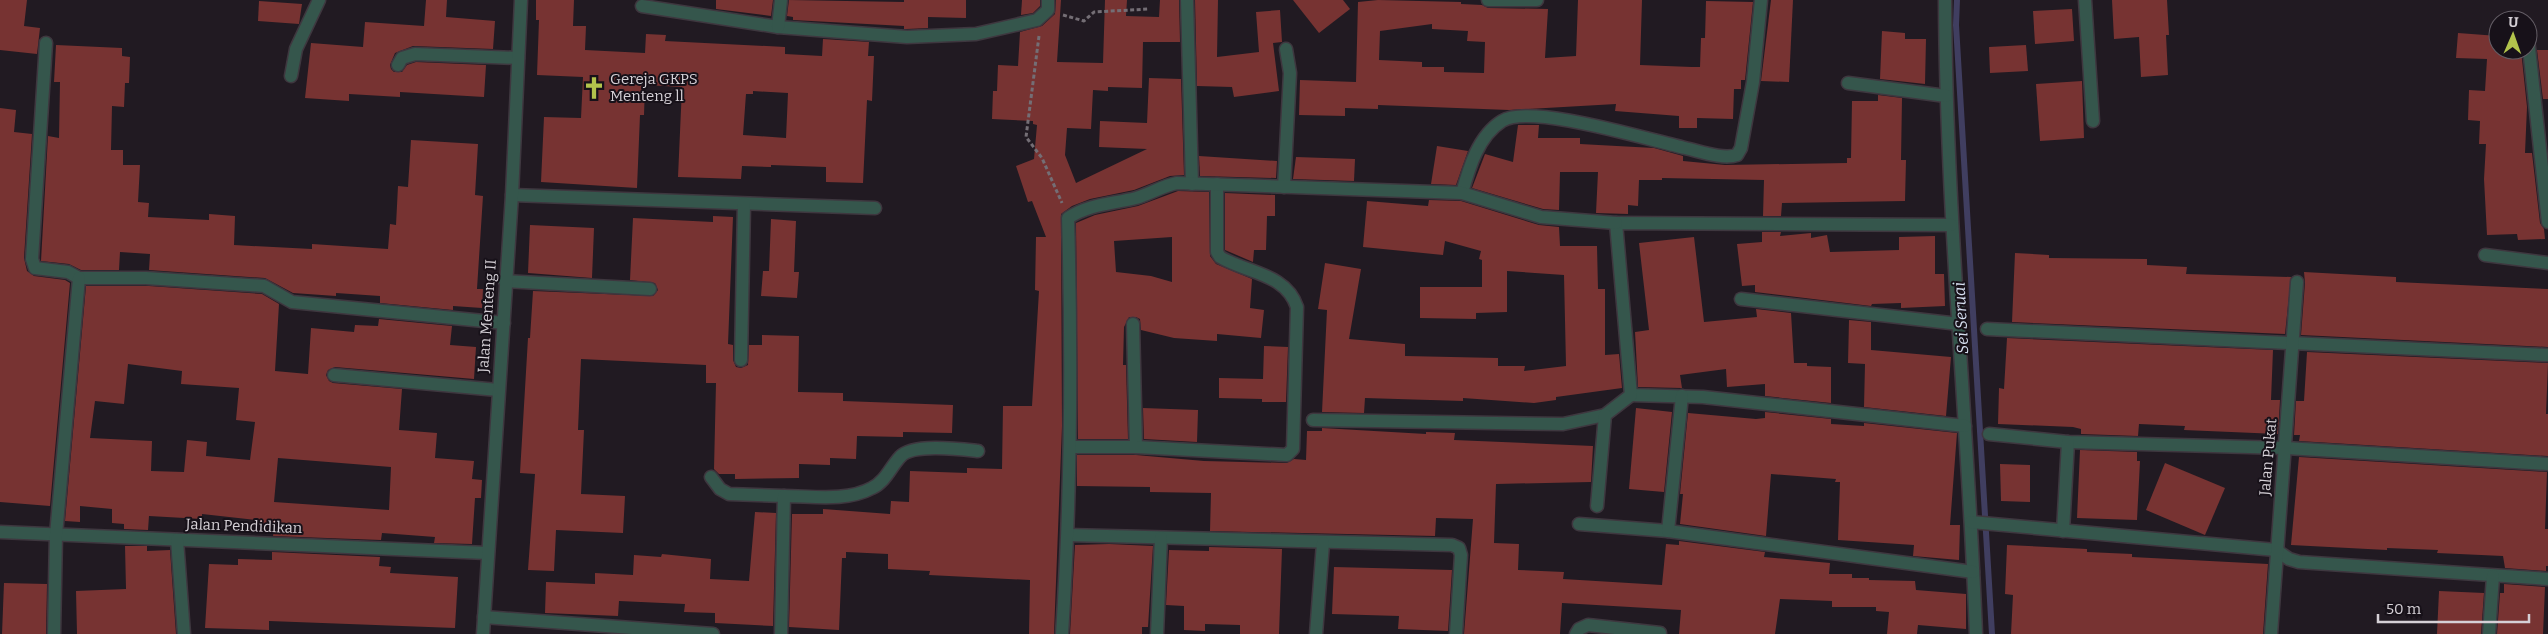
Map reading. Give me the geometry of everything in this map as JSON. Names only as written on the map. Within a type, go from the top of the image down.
[{"type":"street","points":[[291,76],[296,49],[319,0]]},
{"type":"street","name":"Jalan Menteng II","points":[[483,634],[512,195],[521,0]]},
{"type":"street","points":[[778,27],[781,0]]},
{"type":"street","points":[[1187,0],[1192,184]]},
{"type":"street","points":[[1488,0],[1537,0]]},
{"type":"street","points":[[1462,193],[1484,137],[1496,125],[1513,116],[1531,115],[1559,119],[1706,152],[1730,156],[1737,155],[1742,148],[1753,82],[1761,0]]},
{"type":"street","points":[[1945,0],[1946,96],[1951,225],[1965,426],[1982,524],[1973,572],[1976,634]]},
{"type":"street","points":[[2085,0],[2093,121]]},
{"type":"street","points":[[642,6],[778,27],[907,37],[944,37],[976,34],[1037,20],[1048,5]]},
{"type":"street","points":[[46,43],[33,264],[38,269],[68,272],[79,278],[146,278],[264,286],[292,302],[504,323]]},
{"type":"street","points":[[1284,187],[1290,73],[1286,49]]},
{"type":"street","points":[[398,65],[402,58],[415,54],[518,58]]},
{"type":"street","points":[[2530,60],[2548,222]]},
{"type":"street","points":[[1848,83],[1946,96]]},
{"type":"street","points":[[1062,634],[1068,535],[1070,447],[1068,218],[1086,208],[1134,198],[1160,187],[1177,183],[1462,193],[1541,217],[1616,223],[1951,225]]},
{"type":"street","points":[[1070,447],[1136,447],[1287,455],[1293,449],[1297,307],[1292,294],[1283,286],[1258,272],[1220,257],[1217,252],[1217,184]]},
{"type":"street","points":[[512,195],[874,208]]},
{"type":"street","points":[[741,360],[744,204]]},
{"type":"street","points":[[1616,223],[1631,395]]},
{"type":"street","points":[[2485,255],[2548,264]]},
{"type":"street","points":[[54,634],[56,534],[79,278]]},
{"type":"street","points":[[505,281],[650,289]]},
{"type":"street","name":"Jalan Pukat","points":[[2270,634],[2297,282]]},
{"type":"street","points":[[1741,299],[1959,324]]},
{"type":"street","points":[[1132,324],[1136,447]]},
{"type":"street","points":[[1988,329],[2548,355]]},
{"type":"street","points":[[334,375],[498,390]]},
{"type":"street","points":[[1312,420],[1563,424],[1605,416],[1631,395],[1682,396],[1965,426]]},
{"type":"street","points":[[1668,530],[1682,396]]},
{"type":"street","points":[[1598,506],[1605,416]]},
{"type":"street","points":[[1989,434],[2068,442],[2285,448],[2548,464]]},
{"type":"street","points":[[2063,531],[2068,442]]},
{"type":"street","points":[[711,477],[720,489],[729,494],[844,496],[864,492],[882,482],[901,456],[907,452],[923,449],[978,451]]},
{"type":"street","points":[[781,634],[784,496]]},
{"type":"street","points":[[1579,524],[1668,530],[1973,572]]},
{"type":"street","points":[[1982,524],[2276,550],[2289,559],[2299,562],[2548,579]]},
{"type":"street","name":"Jalan Pendidikan","points":[[0,532],[487,553]]},
{"type":"street","points":[[1068,535],[1452,545],[1459,548],[1461,555],[1456,634]]},
{"type":"street","points":[[1156,634],[1161,538]]},
{"type":"street","points":[[177,540],[184,634]]},
{"type":"street","points":[[1316,634],[1323,543]]},
{"type":"street","points":[[2489,634],[2492,576]]},
{"type":"street","points":[[484,617],[713,634]]},
{"type":"street","points":[[1576,634],[1579,629],[1588,626],[1660,633]]},
{"type":"path","points":[[1048,5],[1084,21],[1094,12],[1149,9]]},
{"type":"path","points":[[1037,20],[1040,39],[1026,137],[1047,167],[1068,218]]},
{"type":"building","points":[[0,0],[27,0],[24,26],[40,28],[37,54],[0,50]]},
{"type":"building","points":[[426,0],[447,0],[446,17],[495,21],[493,49],[413,46],[395,53],[390,65],[391,69],[394,72],[402,72],[407,65],[416,62],[486,65],[484,97],[400,92],[400,97],[349,94],[349,101],[305,98],[311,43],[363,47],[365,22],[424,26]]},
{"type":"building","points":[[536,0],[574,0],[573,26],[586,26],[585,50],[645,53],[646,34],[666,35],[665,41],[785,47],[785,54],[822,56],[823,39],[869,42],[868,56],[874,56],[872,101],[867,100],[863,183],[826,182],[826,167],[771,165],[771,167],[742,166],[741,179],[678,177],[682,87],[645,85],[644,115],[640,115],[637,188],[541,182],[544,117],[581,118],[583,77],[537,75],[539,20],[536,20]],"holes":[[[753,91],[788,93],[786,138],[743,135],[746,94],[753,94]]]},
{"type":"building","points":[[716,0],[773,0],[771,16],[716,9]]},
{"type":"building","points":[[789,0],[904,2],[904,0],[966,0],[966,18],[928,17],[928,28],[907,29],[904,29],[904,26],[793,20],[793,17],[787,16]]},
{"type":"building","points":[[1022,0],[1040,0],[1040,6],[1033,13],[1021,15]]},
{"type":"building","points":[[1056,0],[1061,0],[1057,62],[1103,63],[1105,0],[1127,0],[1126,16],[1159,17],[1160,0],[1179,0],[1180,42],[1143,42],[1142,88],[1108,87],[1108,91],[1093,90],[1091,129],[1067,128],[1065,155],[1076,183],[1147,149],[1099,147],[1100,121],[1147,123],[1149,78],[1181,79],[1184,175],[1170,176],[1134,190],[1090,199],[1072,206],[1061,214],[1062,426],[1054,634],[1029,634],[1030,580],[929,575],[930,571],[888,569],[888,554],[846,552],[846,558],[842,558],[839,630],[789,627],[792,514],[823,514],[823,509],[890,514],[891,501],[909,502],[910,471],[967,473],[967,468],[1002,469],[1003,406],[1032,406],[1039,291],[1035,290],[1036,237],[1046,237],[1032,201],[1028,202],[1016,166],[1034,159],[1037,125],[1033,124],[1033,121],[992,119],[993,91],[997,91],[998,65],[1018,66],[1020,32],[1042,26],[1055,14]]},
{"type":"building","points":[[1195,0],[1218,0],[1217,57],[1259,52],[1256,12],[1280,10],[1282,42],[1273,43],[1279,91],[1234,97],[1232,87],[1197,86]]},
{"type":"building","points":[[1293,0],[1343,0],[1350,9],[1319,33]]},
{"type":"building","points":[[1378,0],[1461,2],[1461,4],[1482,5],[1488,8],[1548,9],[1545,58],[1576,56],[1578,0],[1642,0],[1640,65],[1700,67],[1701,38],[1705,38],[1706,1],[1753,2],[1745,80],[1741,80],[1741,89],[1734,89],[1733,119],[1697,118],[1697,128],[1679,128],[1679,116],[1615,111],[1616,104],[1509,110],[1378,105],[1378,109],[1345,108],[1345,116],[1299,115],[1300,80],[1356,82],[1358,2]],"holes":[[[1432,24],[1432,29],[1468,31],[1467,41],[1485,42],[1484,73],[1444,72],[1444,67],[1422,67],[1422,62],[1379,60],[1380,31]]]},
{"type":"building","points":[[1771,0],[1793,0],[1789,82],[1761,81]]},
{"type":"building","points":[[2112,0],[2167,0],[2169,35],[2166,35],[2168,75],[2141,77],[2139,37],[2114,39]]},
{"type":"building","points":[[259,1],[302,4],[299,24],[258,21]]},
{"type":"building","points":[[2072,9],[2074,41],[2035,44],[2033,11]]},
{"type":"building","points":[[1882,31],[1905,33],[1905,39],[1926,39],[1925,84],[1880,79]]},
{"type":"building","points":[[2458,33],[2488,35],[2488,60],[2522,60],[2527,107],[2525,153],[2532,153],[2540,223],[2544,229],[2545,239],[2518,240],[2517,234],[2487,235],[2484,179],[2486,144],[2479,144],[2480,121],[2468,120],[2469,90],[2485,91],[2487,59],[2456,58]]},
{"type":"building","points":[[56,45],[122,48],[122,56],[130,57],[129,83],[125,83],[124,107],[112,106],[111,150],[123,150],[123,165],[140,165],[138,202],[149,203],[148,217],[209,220],[209,214],[235,216],[234,245],[312,249],[312,244],[388,249],[390,224],[396,225],[398,186],[408,187],[411,140],[478,144],[475,195],[483,196],[477,289],[483,289],[482,308],[453,306],[453,310],[380,303],[380,296],[336,293],[336,296],[293,293],[265,278],[149,270],[150,254],[120,252],[119,270],[81,270],[69,264],[41,261],[48,136],[59,138],[60,82],[54,82]]},
{"type":"building","points":[[2026,45],[2028,71],[1990,73],[1989,47]]},
{"type":"building","points":[[2538,50],[2548,50],[2548,99],[2543,99]]},
{"type":"building","points":[[2082,81],[2084,138],[2040,141],[2036,84]]},
{"type":"building","points":[[1878,95],[1902,98],[1901,160],[1906,160],[1905,201],[1782,203],[1781,216],[1763,216],[1764,180],[1662,178],[1662,180],[1639,180],[1638,206],[1628,205],[1628,214],[1596,213],[1598,172],[1560,172],[1559,210],[1543,209],[1472,188],[1485,154],[1513,162],[1518,125],[1539,125],[1538,138],[1580,138],[1580,144],[1654,148],[1683,156],[1683,161],[1725,165],[1847,163],[1847,158],[1851,158],[1852,101],[1878,101]]},
{"type":"building","points":[[0,108],[16,110],[14,132],[32,134],[24,258],[27,271],[34,276],[65,280],[70,283],[50,506],[0,502]]},
{"type":"building","points":[[1437,146],[1468,151],[1456,185],[1431,184]]},
{"type":"building","points":[[1199,156],[1277,161],[1276,178],[1200,176]]},
{"type":"building","points":[[1296,157],[1355,159],[1354,181],[1293,179]]},
{"type":"building","points":[[1178,191],[1209,192],[1210,256],[1216,264],[1252,279],[1250,308],[1264,310],[1261,338],[1217,334],[1217,341],[1174,338],[1141,330],[1140,319],[1129,317],[1124,327],[1123,365],[1126,365],[1128,439],[1078,439],[1076,223],[1095,215],[1138,206]],"holes":[[[1172,237],[1172,282],[1151,276],[1116,272],[1114,241]]]},
{"type":"building","points":[[1225,193],[1275,195],[1275,216],[1267,216],[1266,250],[1254,250],[1253,262],[1225,250]]},
{"type":"building","points":[[1429,200],[1461,201],[1539,225],[1559,227],[1560,246],[1597,246],[1598,289],[1605,289],[1605,355],[1619,354],[1622,388],[1556,397],[1556,400],[1534,403],[1463,398],[1463,401],[1365,398],[1364,413],[1322,412],[1327,310],[1318,309],[1325,263],[1361,269],[1349,339],[1405,344],[1405,356],[1498,358],[1498,366],[1525,366],[1524,371],[1566,366],[1564,275],[1507,271],[1507,312],[1476,313],[1476,319],[1420,318],[1420,287],[1482,287],[1482,260],[1479,259],[1481,251],[1445,241],[1443,255],[1363,247],[1367,201],[1428,206]]},
{"type":"building","points":[[713,216],[733,217],[728,344],[733,345],[733,360],[736,367],[741,368],[748,365],[749,345],[762,345],[762,335],[799,336],[798,392],[843,393],[843,401],[953,405],[952,433],[903,432],[903,437],[857,436],[856,459],[830,458],[830,465],[799,464],[799,478],[735,479],[735,474],[719,474],[714,469],[716,383],[706,383],[706,365],[581,359],[578,430],[584,430],[581,494],[625,496],[623,533],[556,530],[554,571],[528,570],[535,474],[520,473],[528,338],[530,338],[533,291],[653,296],[658,290],[655,283],[630,280],[633,218],[713,222]]},
{"type":"building","points":[[771,219],[796,221],[794,272],[799,272],[797,298],[761,296],[763,271],[769,271]]},
{"type":"building","points":[[530,225],[594,228],[592,278],[528,273]]},
{"type":"building","points":[[1762,232],[1781,232],[1780,236],[1811,233],[1811,238],[1827,235],[1830,252],[1899,250],[1899,237],[1935,236],[1935,274],[1944,274],[1945,306],[1901,308],[1901,303],[1872,304],[1871,306],[1755,292],[1755,285],[1742,286],[1737,244],[1762,242]]},
{"type":"building","points":[[1694,237],[1704,322],[1757,317],[1756,309],[1791,313],[1794,363],[1807,363],[1807,366],[1831,367],[1831,403],[1765,396],[1765,384],[1727,387],[1726,369],[1680,375],[1682,388],[1638,387],[1635,332],[1649,330],[1639,243]]},
{"type":"building","points":[[2015,253],[2049,255],[2049,258],[2147,259],[2147,265],[2187,267],[2186,274],[2291,277],[2285,334],[2012,322]]},
{"type":"building","points":[[2304,272],[2396,277],[2396,282],[2548,289],[2548,347],[2301,335],[2305,283]]},
{"type":"building","points":[[86,286],[149,286],[262,294],[279,304],[275,371],[308,374],[311,328],[354,332],[355,325],[378,326],[379,319],[452,326],[450,345],[476,347],[474,379],[335,367],[328,370],[326,375],[329,381],[333,383],[402,389],[399,430],[437,433],[435,458],[474,461],[472,479],[482,480],[481,498],[475,498],[472,544],[434,543],[435,537],[382,533],[381,540],[273,536],[274,530],[255,528],[256,520],[202,514],[202,519],[149,516],[148,530],[124,529],[124,524],[112,523],[112,509],[80,506],[80,522],[65,521]],"holes":[[[128,364],[182,371],[181,384],[239,388],[236,420],[255,422],[250,460],[206,456],[207,442],[187,440],[184,472],[151,471],[152,441],[90,438],[95,401],[124,404]],[[278,458],[391,467],[389,510],[274,502]]]},
{"type":"building","points":[[1849,320],[1871,322],[1871,350],[1951,357],[1946,416],[1864,407],[1865,364],[1848,363]]},
{"type":"building","points":[[2007,338],[2273,350],[2271,400],[2280,400],[2278,434],[2184,430],[2185,426],[2139,424],[2138,436],[2081,434],[2081,429],[2073,427],[1998,424],[1999,388],[2004,389]]},
{"type":"building","points":[[1264,346],[1288,347],[1286,402],[1262,402],[1262,399],[1219,398],[1219,378],[1263,379]]},
{"type":"building","points":[[2307,352],[2548,363],[2546,414],[2548,414],[2548,456],[2299,441],[2300,435],[2294,435],[2296,401],[2304,401]]},
{"type":"building","points":[[1143,408],[1198,410],[1197,442],[1144,439]]},
{"type":"building","points":[[1636,408],[1672,412],[1664,492],[1629,489]]},
{"type":"building","points":[[1765,412],[1831,419],[1831,424],[1864,426],[1864,423],[1957,433],[1950,525],[1960,525],[1959,560],[1913,556],[1914,545],[1838,540],[1840,482],[1835,482],[1836,479],[1771,474],[1766,536],[1680,524],[1683,494],[1680,494],[1688,413],[1756,419],[1765,418]]},
{"type":"building","points":[[1322,428],[1426,434],[1426,432],[1455,433],[1454,440],[1593,446],[1591,482],[1496,484],[1494,543],[1519,544],[1518,570],[1564,572],[1563,579],[1662,585],[1666,544],[1679,545],[1679,541],[1765,552],[1764,557],[1830,563],[1829,574],[1852,574],[1852,578],[1869,578],[1869,580],[1915,581],[1916,590],[1966,594],[1966,629],[1918,625],[1917,634],[1887,634],[1889,612],[1876,611],[1876,607],[1832,607],[1832,601],[1780,599],[1775,634],[1679,634],[1681,610],[1562,603],[1560,634],[1464,634],[1473,519],[1436,518],[1435,536],[1210,531],[1211,493],[1150,492],[1150,487],[1077,486],[1077,455],[1136,455],[1204,461],[1287,463],[1294,459],[1306,460],[1307,431],[1322,431]]},
{"type":"building","points":[[2080,450],[2137,452],[2137,461],[2140,461],[2137,520],[2077,518]]},
{"type":"building","points":[[2299,457],[2547,472],[2545,529],[2548,529],[2548,566],[2546,566],[2546,571],[2505,568],[2503,556],[2437,553],[2438,550],[2387,548],[2387,550],[2291,545]]},
{"type":"building","points":[[2165,463],[2225,488],[2205,535],[2146,510]]},
{"type":"building","points":[[2000,464],[2030,465],[2030,502],[2001,501]]},
{"type":"building","points":[[755,512],[776,513],[773,626],[715,623],[715,613],[684,612],[685,604],[619,601],[618,616],[545,613],[546,582],[595,584],[595,573],[633,575],[634,555],[661,557],[662,554],[711,559],[710,579],[749,581]]},
{"type":"building","points":[[1075,545],[1153,546],[1148,627],[1142,627],[1142,634],[1070,634]]},
{"type":"building","points":[[2007,545],[2087,549],[2087,552],[2132,554],[2132,557],[2268,564],[2263,634],[2011,634],[2013,595],[2005,594]]},
{"type":"building","points":[[125,546],[147,546],[147,551],[170,550],[176,634],[77,634],[76,591],[126,589]]},
{"type":"building","points":[[1209,547],[1282,549],[1279,634],[1240,634],[1240,625],[1205,624],[1205,631],[1184,630],[1184,606],[1166,605],[1169,550],[1209,551]]},
{"type":"building","points":[[272,552],[380,557],[379,566],[391,567],[390,573],[458,577],[455,628],[269,621],[269,630],[205,628],[209,564],[238,565],[238,559],[272,560]]},
{"type":"building","points":[[1334,567],[1452,570],[1448,631],[1398,629],[1399,616],[1332,614]]},
{"type":"building","points":[[4,583],[47,584],[46,634],[2,634]]},
{"type":"building","points":[[2504,584],[2545,587],[2543,634],[2497,634],[2500,593],[2504,593]]},
{"type":"building","points":[[2439,591],[2484,593],[2481,634],[2437,634]]},
{"type":"waterway","name":"Sei Seruai","points":[[1957,0],[1956,25],[1992,634]]},
{"type":"place","name":"Gereja GKPS Menteng ll","points":[[594,88]]}]
